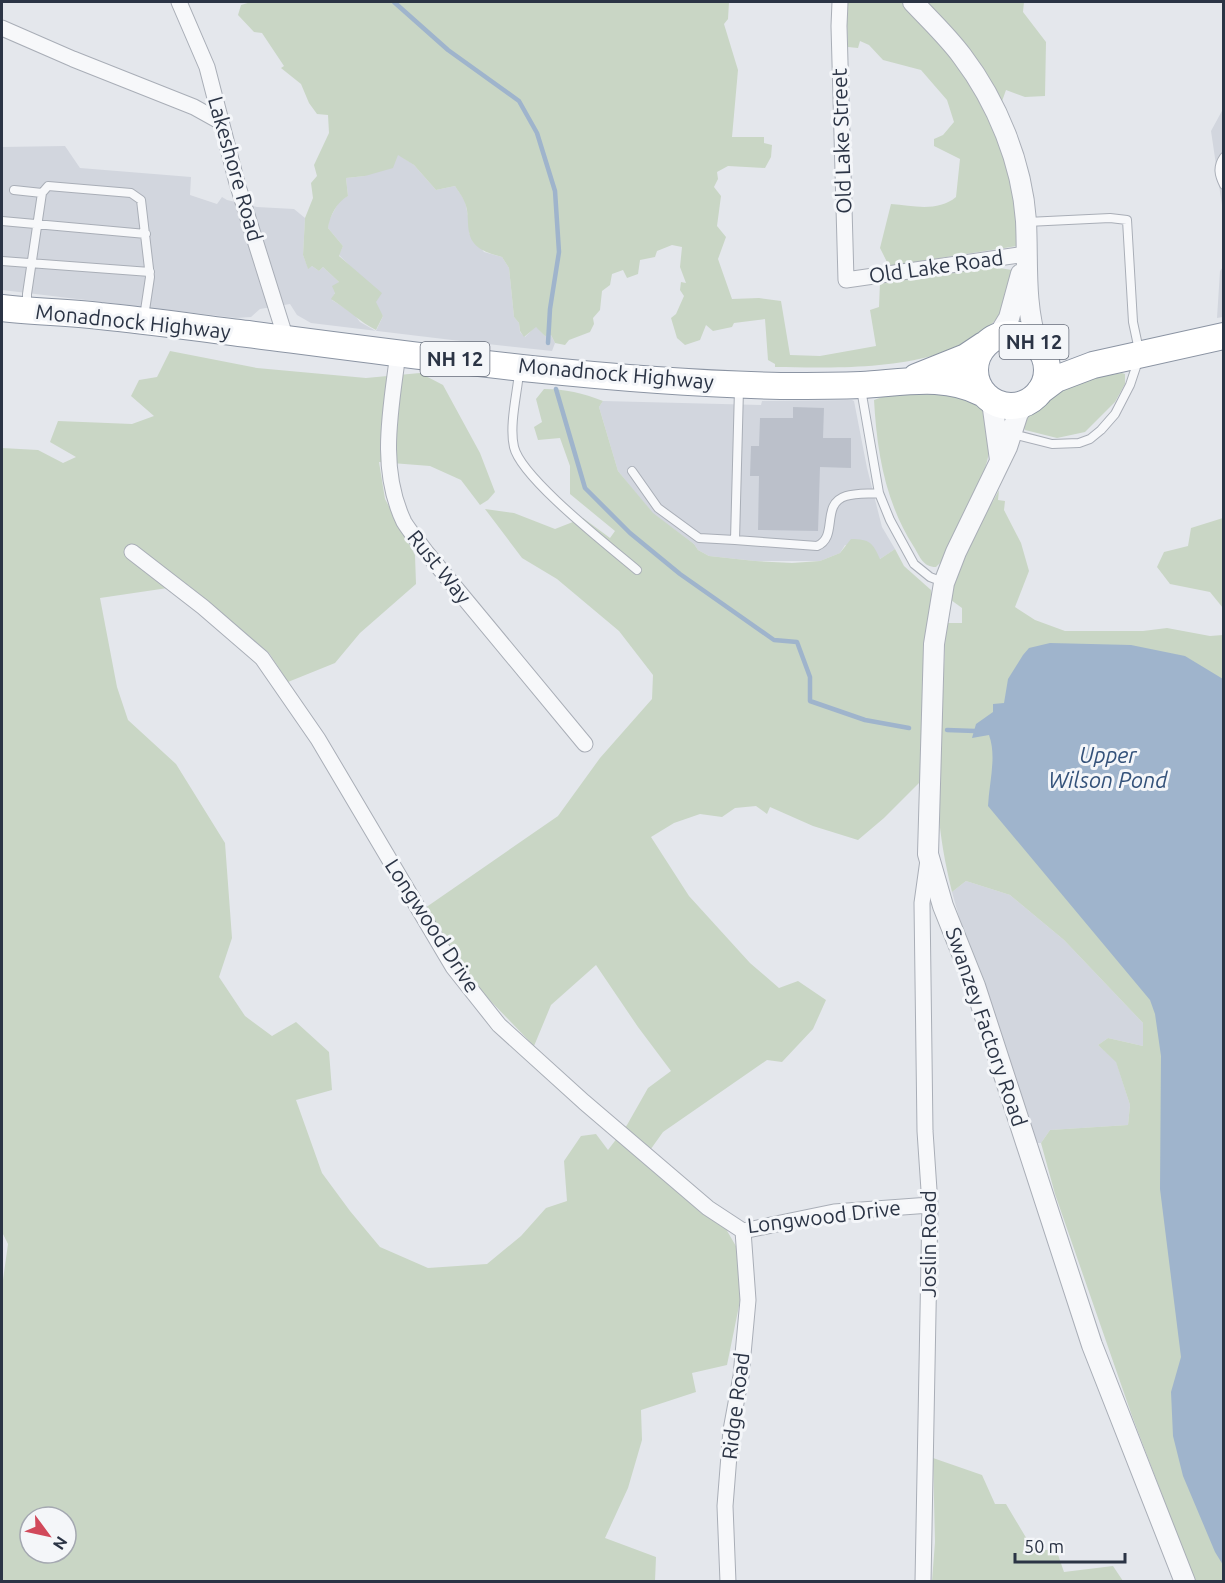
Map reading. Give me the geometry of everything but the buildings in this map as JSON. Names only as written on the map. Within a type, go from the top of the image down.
[{"type":"highway","name":"Monadnock Highway","points":[[2,308],[99,315],[520,367],[739,384],[860,385],[933,380],[967,385],[986,396]]},
{"type":"highway","name":"NH 12","points":[[1093,365],[1057,357],[1027,337],[1016,333],[991,340],[977,355],[974,366],[975,378],[986,396],[1005,406],[1033,398],[1056,379],[1093,365],[1224,336]]},
{"type":"highway","name":"Monadnock Highway","points":[[910,380],[966,357],[991,340]]},
{"type":"highway","name":"NH 12","points":[[1033,398],[1045,383],[1047,363],[1037,344]]},
{"type":"street","name":"Lakeshore Road","points":[[180,2],[207,67],[237,183],[286,339]]},
{"type":"street","name":"Old Lake Street","points":[[840,2],[846,280]]},
{"type":"street","points":[[913,2],[962,55],[984,88],[1008,140],[1023,193],[1031,322],[1037,344]]},
{"type":"street","points":[[2,28],[194,107],[221,122]]},
{"type":"street","points":[[991,340],[1006,325],[1026,254]]},
{"type":"street","name":"Old Lake Road","points":[[846,280],[1026,254]]},
{"type":"street","name":"Rust Way","points":[[398,353],[392,403],[389,471],[394,497],[405,524],[585,744]]},
{"type":"street","points":[[986,396],[993,410],[1000,460]]},
{"type":"street","name":"Swanzey Factory Road","points":[[1033,398],[1018,413],[984,497],[956,552],[944,583],[934,644],[928,854],[944,906],[975,986],[1092,1345],[1185,1581]]},
{"type":"street","name":"Longwood Drive","points":[[132,552],[203,607],[262,658],[318,739],[453,968],[499,1024],[584,1102],[708,1208],[743,1231],[834,1212],[930,1205]]},
{"type":"street","name":"Joslin Road","points":[[923,1581],[930,1205],[925,1131],[922,906],[928,854]]},
{"type":"street","points":[[922,906],[944,906]]},
{"type":"street","name":"Ridge Road","points":[[728,1581],[725,1506],[731,1430],[741,1376],[748,1300],[743,1231]]},
{"type":"lane","points":[[1224,157],[1219,168],[1220,178],[1224,185]]},
{"type":"lane","points":[[27,311],[27,294],[42,193],[48,186],[135,194],[141,200],[144,207],[150,272],[143,321]]},
{"type":"lane","points":[[14,190],[42,193]]},
{"type":"lane","points":[[1011,434],[1052,444],[1079,443],[1090,439],[1115,414],[1130,385],[1140,355],[1133,322],[1127,219],[1026,222]]},
{"type":"lane","points":[[2,221],[146,234]]},
{"type":"lane","points":[[2,261],[150,272]]},
{"type":"lane","points":[[520,367],[513,437],[514,449],[520,461],[559,502],[637,570]]},
{"type":"lane","points":[[735,540],[739,384]]},
{"type":"lane","points":[[860,385],[879,493],[890,520],[914,564],[930,578],[944,583]]},
{"type":"lane","points":[[632,471],[658,508],[699,538],[817,546],[823,544],[827,538],[833,505],[838,500],[846,496],[879,493]]},
{"type":"shaded area","points":[[1223,109],[1223,212],[1211,131]]},
{"type":"shaded area","points":[[65,146],[80,168],[191,177],[190,195],[217,204],[222,197],[257,207],[294,209],[305,218],[303,255],[308,268],[312,266],[319,271],[323,267],[339,282],[332,300],[354,314],[360,322],[376,331],[311,323],[297,315],[290,304],[260,309],[251,317],[236,318],[2,290],[2,147]]},
{"type":"shaded area","points":[[398,154],[414,165],[436,190],[455,186],[465,201],[469,233],[484,252],[502,257],[509,268],[514,317],[519,323],[520,332],[525,337],[536,326],[545,336],[551,335],[555,343],[552,351],[376,331],[383,316],[348,264],[339,255],[343,246],[328,228],[329,220],[340,200],[348,196],[346,178],[365,176]]},
{"type":"shaded area","points":[[1223,267],[1223,317],[1217,318],[1220,271]]},
{"type":"shaded area","points":[[852,400],[882,527],[895,549],[880,559],[845,545],[840,553],[820,561],[755,561],[709,556],[698,550],[694,544],[652,513],[618,471],[599,407],[603,401],[761,405],[762,401]]},
{"type":"shaded area","points":[[966,881],[1010,895],[1064,940],[1143,1023],[1143,1046],[1108,1038],[1098,1045],[1116,1061],[1130,1105],[1128,1125],[1050,1130],[1041,1143],[1035,1143],[969,953],[952,892]]},
{"type":"green space","points":[[251,2],[729,2],[728,19],[724,24],[738,70],[732,137],[764,137],[764,143],[772,145],[771,157],[765,168],[728,166],[717,172],[718,179],[714,187],[721,196],[717,226],[726,237],[718,259],[732,299],[759,298],[781,301],[790,355],[820,356],[876,346],[870,310],[879,307],[880,282],[993,267],[1012,270],[1011,292],[1005,305],[988,328],[964,344],[934,355],[867,366],[775,367],[775,364],[768,360],[765,319],[734,323],[732,327],[713,331],[706,325],[700,340],[685,345],[677,338],[671,318],[676,314],[684,296],[680,290],[681,282],[686,283],[680,267],[682,247],[672,245],[657,251],[655,257],[640,260],[638,274],[627,278],[623,270],[612,274],[610,285],[602,291],[600,310],[593,318],[594,324],[590,332],[569,340],[565,345],[555,343],[551,335],[545,336],[536,327],[524,337],[514,317],[509,268],[502,257],[491,254],[473,243],[469,232],[466,207],[455,186],[436,190],[414,165],[398,155],[393,168],[365,176],[346,178],[348,196],[335,209],[328,228],[343,246],[339,256],[382,293],[376,302],[383,316],[376,330],[331,299],[335,293],[332,286],[339,282],[323,267],[319,271],[312,266],[308,269],[303,255],[305,218],[313,198],[311,183],[317,176],[314,165],[329,133],[328,115],[317,114],[309,103],[301,84],[281,68],[284,66],[262,33],[254,32],[238,15],[241,5]]},
{"type":"green space","points":[[846,2],[903,2],[946,47],[971,84],[1001,142],[1017,209],[1017,246],[889,266],[880,248],[891,204],[934,206],[949,202],[956,197],[960,159],[934,146],[934,139],[943,135],[954,122],[947,100],[921,70],[883,60],[869,45],[860,41],[858,48],[848,47]]},
{"type":"green space","points":[[926,2],[1024,2],[1023,12],[1046,42],[1045,96],[1025,97],[1006,90],[1001,104],[970,53]]},
{"type":"green space","points":[[170,351],[257,368],[366,378],[420,373],[443,385],[480,453],[495,492],[480,505],[461,480],[430,466],[379,462],[385,499],[415,555],[416,584],[360,633],[335,663],[288,682],[269,653],[188,585],[100,598],[117,687],[128,720],[176,764],[225,843],[232,938],[219,977],[245,1016],[272,1036],[296,1022],[329,1052],[332,1090],[296,1100],[322,1173],[380,1247],[428,1268],[487,1264],[521,1236],[546,1208],[567,1201],[564,1161],[581,1136],[596,1134],[608,1150],[627,1125],[648,1088],[671,1071],[596,965],[551,1005],[534,1046],[480,990],[425,908],[558,816],[600,758],[652,699],[653,675],[619,631],[557,579],[522,558],[485,509],[514,513],[555,529],[583,518],[610,538],[615,531],[570,494],[570,466],[560,438],[538,440],[534,427],[542,422],[536,399],[544,389],[552,389],[574,392],[603,401],[599,407],[618,471],[653,513],[694,544],[698,550],[709,556],[792,563],[820,561],[840,553],[851,539],[863,540],[873,546],[880,559],[895,549],[904,566],[931,590],[921,781],[884,818],[858,840],[813,826],[770,807],[767,814],[756,806],[735,808],[722,817],[700,814],[674,823],[651,837],[689,896],[750,963],[779,988],[798,981],[826,1000],[813,1029],[782,1062],[767,1060],[663,1132],[643,1160],[701,1213],[722,1222],[737,1248],[741,1296],[727,1365],[692,1373],[696,1392],[641,1410],[642,1440],[628,1488],[605,1538],[656,1557],[655,1581],[2,1582],[2,1287],[8,1244],[2,1232],[2,448],[38,450],[63,463],[76,457],[50,442],[58,421],[132,424],[154,416],[131,396],[139,380],[157,377]]},
{"type":"green space","points":[[1125,374],[1125,384],[1115,402],[1085,432],[1057,438],[1025,430],[1022,424],[1043,399],[1054,392],[1091,378]]},
{"type":"green space","points":[[950,388],[984,404],[990,436],[989,450],[986,466],[973,500],[942,561],[936,567],[932,567],[922,561],[904,530],[889,494],[877,439],[874,400],[888,395]]},
{"type":"green space","points":[[999,490],[998,500],[1005,501],[1004,510],[1021,543],[1029,571],[1015,607],[1035,620],[1065,631],[1143,631],[1167,628],[1210,636],[1223,635],[1223,1581],[1195,1581],[1132,1416],[1055,1194],[1041,1143],[1050,1130],[1128,1125],[1130,1105],[1116,1062],[1098,1045],[1108,1038],[1143,1046],[1143,1023],[1064,940],[1010,895],[966,881],[952,892],[947,871],[938,806],[946,623],[962,623],[962,608],[951,600],[955,584],[970,543]]},
{"type":"green space","points":[[1224,518],[1223,608],[1210,592],[1170,584],[1157,567],[1164,552],[1188,546],[1191,528]]},
{"type":"green space","points":[[933,1458],[982,1475],[995,1504],[1006,1504],[1034,1551],[1056,1549],[1064,1572],[1113,1566],[1123,1581],[932,1581],[935,1542]]},
{"type":"water","name":"Upper Wilson Pond","points":[[1050,643],[1131,645],[1185,656],[1223,679],[1223,1565],[1215,1552],[1183,1476],[1173,1436],[1171,1392],[1181,1357],[1160,1189],[1161,1056],[1155,1014],[1150,1000],[988,806],[992,761],[991,743],[989,735],[972,738],[976,724],[993,712],[993,704],[1004,703],[1008,679],[1023,655],[1029,648]]},
{"type":"waterway","points":[[394,2],[448,50],[519,101],[537,133],[555,191],[559,252],[550,309],[548,343]]},
{"type":"waterway","points":[[556,389],[585,488],[630,533],[680,574],[774,640],[797,642],[810,677],[810,701],[865,720],[909,728]]},
{"type":"waterway","points":[[947,730],[975,731]]}]
